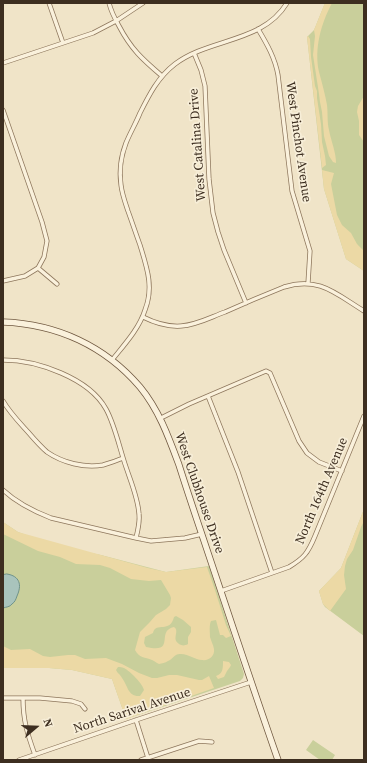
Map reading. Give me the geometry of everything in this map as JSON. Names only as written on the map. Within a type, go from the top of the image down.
[{"type":"street","points":[[49,3],[63,43]]},
{"type":"street","points":[[109,3],[116,21],[128,42],[135,51],[162,76]]},
{"type":"street","points":[[3,63],[93,33],[116,21],[143,3]]},
{"type":"street","points":[[112,360],[143,317],[148,299],[149,278],[122,192],[120,172],[127,141],[149,96],[162,76],[175,63],[188,55],[258,29],[277,16],[287,3]]},
{"type":"street","name":"West Pinchot Avenue","points":[[258,29],[271,51],[278,75],[292,191],[310,251],[308,283]]},
{"type":"street","name":"West Catalina Drive","points":[[194,53],[201,70],[205,86],[209,180],[214,218],[224,250],[246,303]]},
{"type":"street","points":[[3,110],[42,222],[47,241],[44,257],[38,268],[25,276],[3,281]]},
{"type":"street","points":[[38,268],[57,284]]},
{"type":"street","points":[[143,317],[162,324],[175,326],[197,323],[298,283],[308,283],[326,288],[364,311]]},
{"type":"street","name":"West Clubhouse Drive","points":[[3,322],[34,325],[69,335],[92,346],[124,370],[141,389],[157,411],[169,439],[202,534],[278,760]]},
{"type":"street","points":[[3,360],[22,361],[51,369],[69,377],[89,390],[98,398],[109,416],[138,508],[139,522],[136,538]]},
{"type":"street","points":[[161,418],[266,371],[270,373],[299,441],[307,453],[319,462],[342,471]]},
{"type":"street","points":[[208,396],[242,481],[272,573]]},
{"type":"street","points":[[3,401],[12,415],[39,444],[50,454],[62,460],[81,465],[96,466],[123,458]]},
{"type":"street","name":"North 164th Avenue","points":[[221,591],[289,568],[306,554],[311,546],[364,416]]},
{"type":"street","points":[[3,490],[24,505],[51,518],[136,538],[157,541],[185,538],[202,534]]},
{"type":"street","name":"North Sarival Avenue","points":[[19,760],[251,682]]},
{"type":"street","points":[[3,698],[40,698],[72,701],[81,704],[86,709]]},
{"type":"street","points":[[23,698],[23,713],[27,732],[35,755]]},
{"type":"street","points":[[136,720],[148,758]]},
{"type":"street","points":[[141,760],[199,741],[212,742]]},
{"type":"green space","points":[[325,3],[364,3],[364,271],[346,259],[324,189],[307,37],[314,30]]},
{"type":"green space","points":[[364,509],[364,636],[325,607],[319,591],[341,568]]},
{"type":"green space","points":[[3,522],[18,532],[40,540],[166,572],[209,566],[244,674],[243,678],[240,681],[126,719],[112,679],[72,670],[49,668],[3,668]]},
{"type":"green space","points":[[313,740],[335,755],[332,760],[320,760],[306,750]]},
{"type":"sand","points":[[325,3],[332,3],[322,28],[317,54],[319,72],[327,105],[328,127],[336,163],[333,162],[329,156],[324,136],[322,112],[313,55],[315,36],[314,30]]},
{"type":"sand","points":[[308,36],[310,39],[311,57],[317,91],[326,165],[322,168],[307,37]]},
{"type":"sand","points":[[364,96],[364,142],[359,135],[359,121],[357,112],[358,106]]},
{"type":"sand","points":[[322,170],[334,173],[331,184],[337,215],[342,225],[351,233],[357,244],[364,251],[364,271],[346,259],[324,189]]},
{"type":"sand","points":[[364,509],[364,521],[345,566],[344,575],[346,589],[330,611],[323,604],[319,591],[341,568]]},
{"type":"sand","points":[[3,522],[18,532],[166,572],[207,567],[231,636],[226,638],[223,635],[220,635],[216,620],[211,621],[210,637],[214,647],[214,652],[209,659],[199,660],[184,654],[179,654],[167,662],[159,664],[153,660],[142,657],[138,655],[135,650],[140,632],[156,615],[170,605],[170,595],[161,580],[149,581],[131,579],[110,568],[100,565],[76,564],[60,557],[38,551],[3,534]],"holes":[[[176,616],[191,627],[191,632],[188,637],[188,644],[178,644],[176,641],[176,630],[174,627],[169,629],[166,633],[163,645],[161,647],[146,647],[144,643],[145,637],[153,633],[157,628],[169,625]]]},
{"type":"sand","points":[[3,646],[11,650],[30,649],[43,656],[50,657],[75,655],[85,659],[106,658],[152,678],[177,675],[202,680],[209,676],[214,688],[126,719],[112,679],[72,670],[49,668],[3,668]],"holes":[[[118,667],[124,668],[130,672],[141,684],[144,690],[140,696],[136,696],[131,693],[116,670]]]},
{"type":"sand","points":[[223,661],[229,662],[231,665],[224,677],[218,679],[216,676],[223,668]]},
{"type":"water","points":[[7,574],[15,577],[19,582],[19,592],[14,602],[10,606],[3,608],[3,575]]}]
